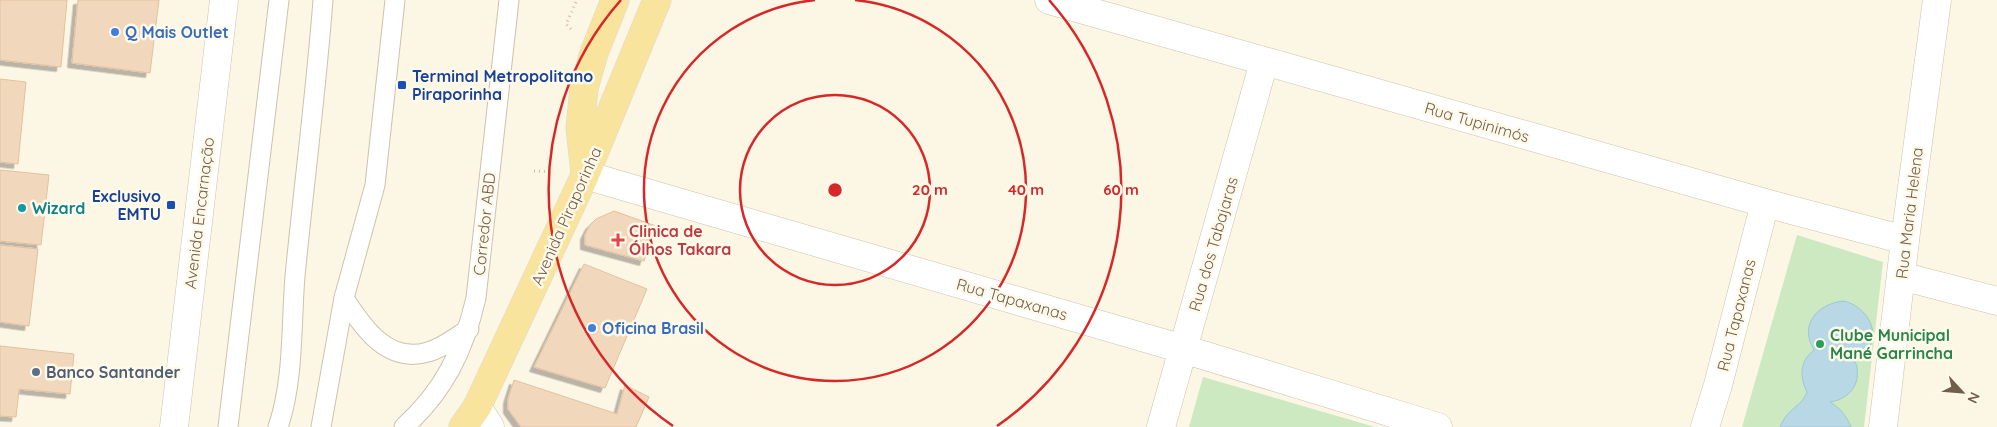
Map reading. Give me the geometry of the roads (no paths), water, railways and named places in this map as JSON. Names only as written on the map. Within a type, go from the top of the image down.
[{"type":"main road","points":[[585,175],[580,128],[584,88],[594,54],[615,0]]},
{"type":"main road","name":"Avenida Piraporinha","points":[[477,420],[585,175],[657,0]]},
{"type":"street","name":"Avenida Encarnação","points":[[174,427],[224,0]]},
{"type":"street","name":"Rua Tupinimós","points":[[1049,0],[1764,203],[1906,240]]},
{"type":"street","name":"Rua Maria Helena","points":[[1883,427],[1937,0]]},
{"type":"street","name":"Rua dos Tabajaras","points":[[1161,427],[1264,62]]},
{"type":"street","name":"Rua Tapaxanas","points":[[585,175],[1184,349],[1438,427]]},
{"type":"street","name":"Rua Tapaxanas","points":[[1705,427],[1718,385],[1764,203]]},
{"type":"street","points":[[1901,276],[1997,301]]},
{"type":"lane","points":[[228,427],[279,0]]},
{"type":"lane","points":[[278,427],[284,409],[289,369],[322,0]]},
{"type":"lane","points":[[321,427],[344,298],[375,185],[395,0]]},
{"type":"lane","name":"Corredor ABD","points":[[404,427],[436,393],[455,363],[469,329],[476,298],[509,0]]},
{"type":"lane","points":[[344,298],[360,324],[376,340],[393,351],[410,355],[429,352],[469,329]]},
{"type":"water","points":[[1844,301],[1854,305],[1869,319],[1873,337],[1870,346],[1864,354],[1855,361],[1857,375],[1853,388],[1844,397],[1830,402],[1842,412],[1851,427],[1780,427],[1783,420],[1807,392],[1804,386],[1802,369],[1809,354],[1814,350],[1808,332],[1814,316],[1827,306]]},
{"type":"place","name":"Q Mais Outlet","points":[[115,32]]},
{"type":"place","name":"Terminal Metropolitano Piraporinha","points":[[402,85]]},
{"type":"place","name":"Exclusivo EMTU","points":[[171,205]]},
{"type":"place","name":"Wizard","points":[[22,208]]},
{"type":"place","name":"Clinica de Ólhos Takara","points":[[618,240]]},
{"type":"place","name":"Oficina Brasil","points":[[592,328]]},
{"type":"place","name":"Clube Municipal Mané Garrincha","points":[[1820,344]]},
{"type":"place","name":"Banco Santander","points":[[36,372]]}]
